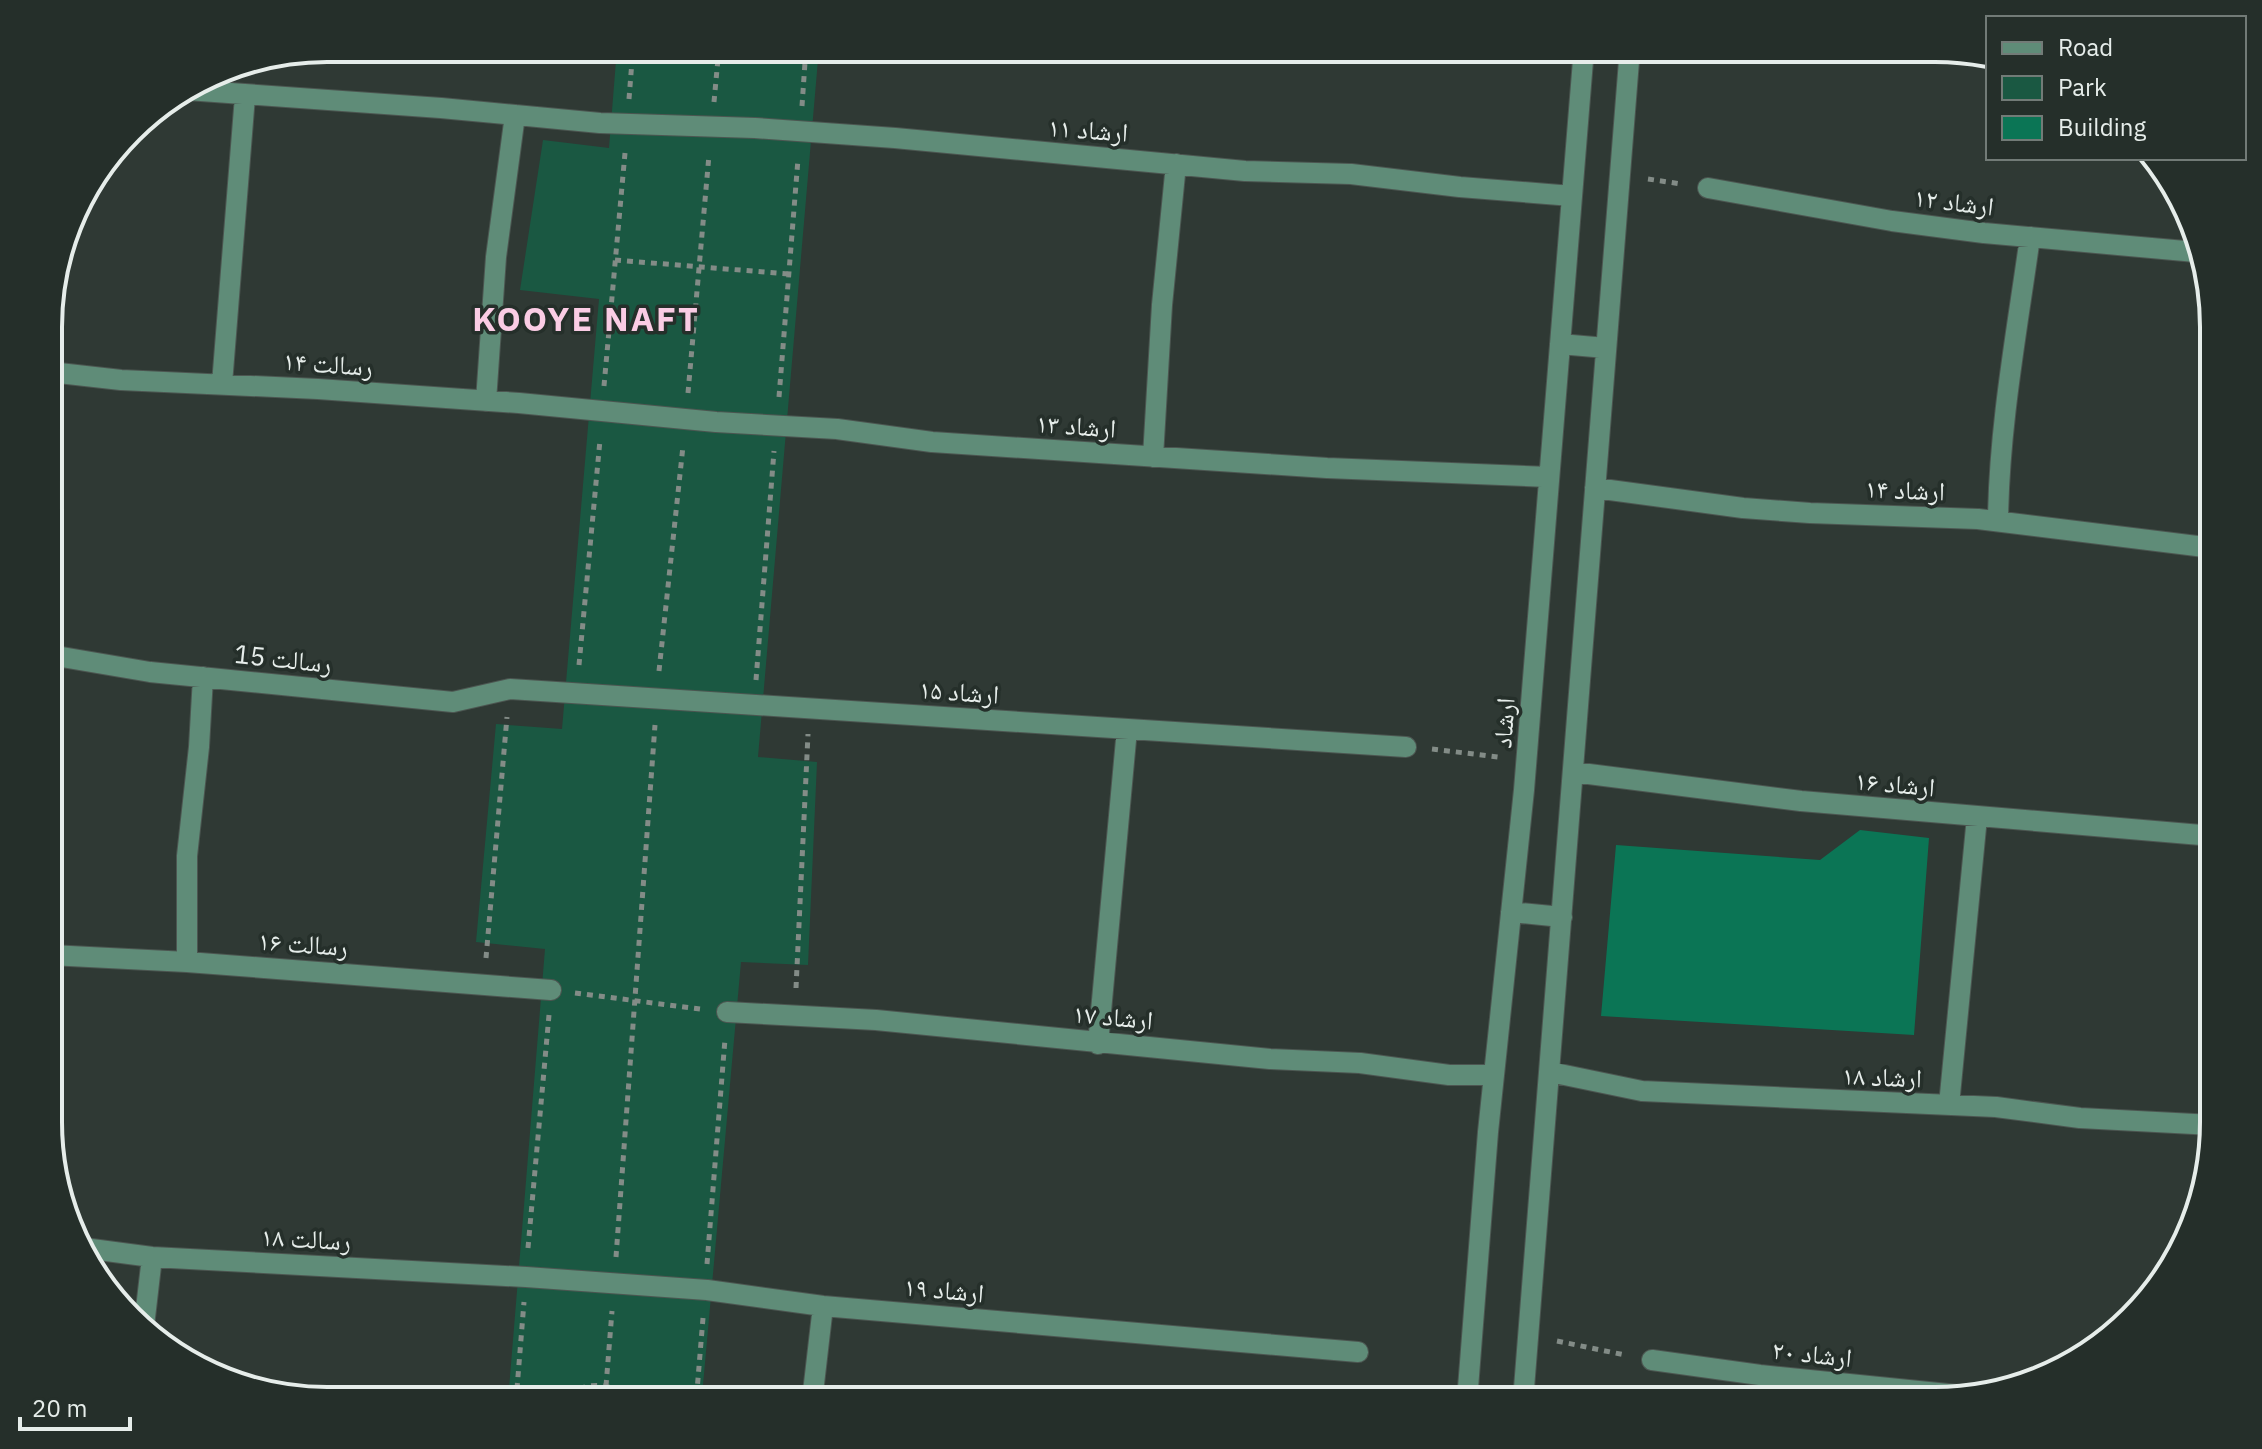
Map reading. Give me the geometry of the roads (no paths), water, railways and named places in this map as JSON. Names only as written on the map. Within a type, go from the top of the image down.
[{"type":"street","name":"ارشاد","points":[[1468,1386],[1494,1075],[1527,760],[1583,62]]},
{"type":"street","points":[[1524,1386],[1629,62]]},
{"type":"street","name":"ارشاد ۱۱","points":[[205,92],[441,108],[600,123],[800,131],[1245,171],[1351,174],[1572,196]]},
{"type":"street","points":[[222,384],[245,96]]},
{"type":"street","points":[[486,401],[496,257],[515,115]]},
{"type":"street","points":[[1153,457],[1162,305],[1176,164]]},
{"type":"street","name":"ارشاد ۱۲","points":[[1708,188],[1892,221],[2189,251]]},
{"type":"street","points":[[1998,521],[1998,472],[2030,237]]},
{"type":"street","points":[[1560,344],[1606,348]]},
{"type":"street","name":"رسالت ۱۴","points":[[62,373],[121,380],[602,410]]},
{"type":"street","name":"ارشاد ۱۳","points":[[602,410],[837,429],[932,442],[1327,468],[1549,477]]},
{"type":"street","name":"ارشاد ۱۴","points":[[1595,488],[1743,508],[1998,521],[2199,546]]},
{"type":"street","name":"رسالت 15","points":[[62,657],[150,672],[453,702],[510,689]]},
{"type":"street","points":[[187,962],[187,856],[203,677]]},
{"type":"street","name":"ارشاد ۱۵","points":[[510,689],[1406,747]]},
{"type":"street","points":[[1098,1044],[1127,729]]},
{"type":"street","name":"ارشاد ۱۶","points":[[1573,772],[1729,793],[2199,835]]},
{"type":"street","points":[[1949,1105],[1977,817]]},
{"type":"street","points":[[1511,912],[1562,917]]},
{"type":"street","name":"رسالت ۱۶","points":[[62,956],[551,990]]},
{"type":"street","name":"ارشاد ۱۷","points":[[727,1012],[876,1020],[1098,1044],[1192,1049],[1270,1059],[1360,1063],[1449,1075],[1494,1075]]},
{"type":"street","name":"ارشاد ۱۸","points":[[1550,1072],[1642,1091],[1996,1107],[2080,1118],[2199,1124]]},
{"type":"street","name":"رسالت ۱۸","points":[[95,1249],[152,1257],[526,1277]]},
{"type":"street","points":[[145,1314],[152,1257]]},
{"type":"street","name":"ارشاد ۱۹","points":[[526,1277],[1358,1352]]},
{"type":"street","points":[[814,1387],[823,1306]]},
{"type":"street","name":"ارشاد ۲۰","points":[[1652,1360],[1851,1386]]},
{"type":"district","name":"KOOYE NAFT","points":[[586,319]]}]
